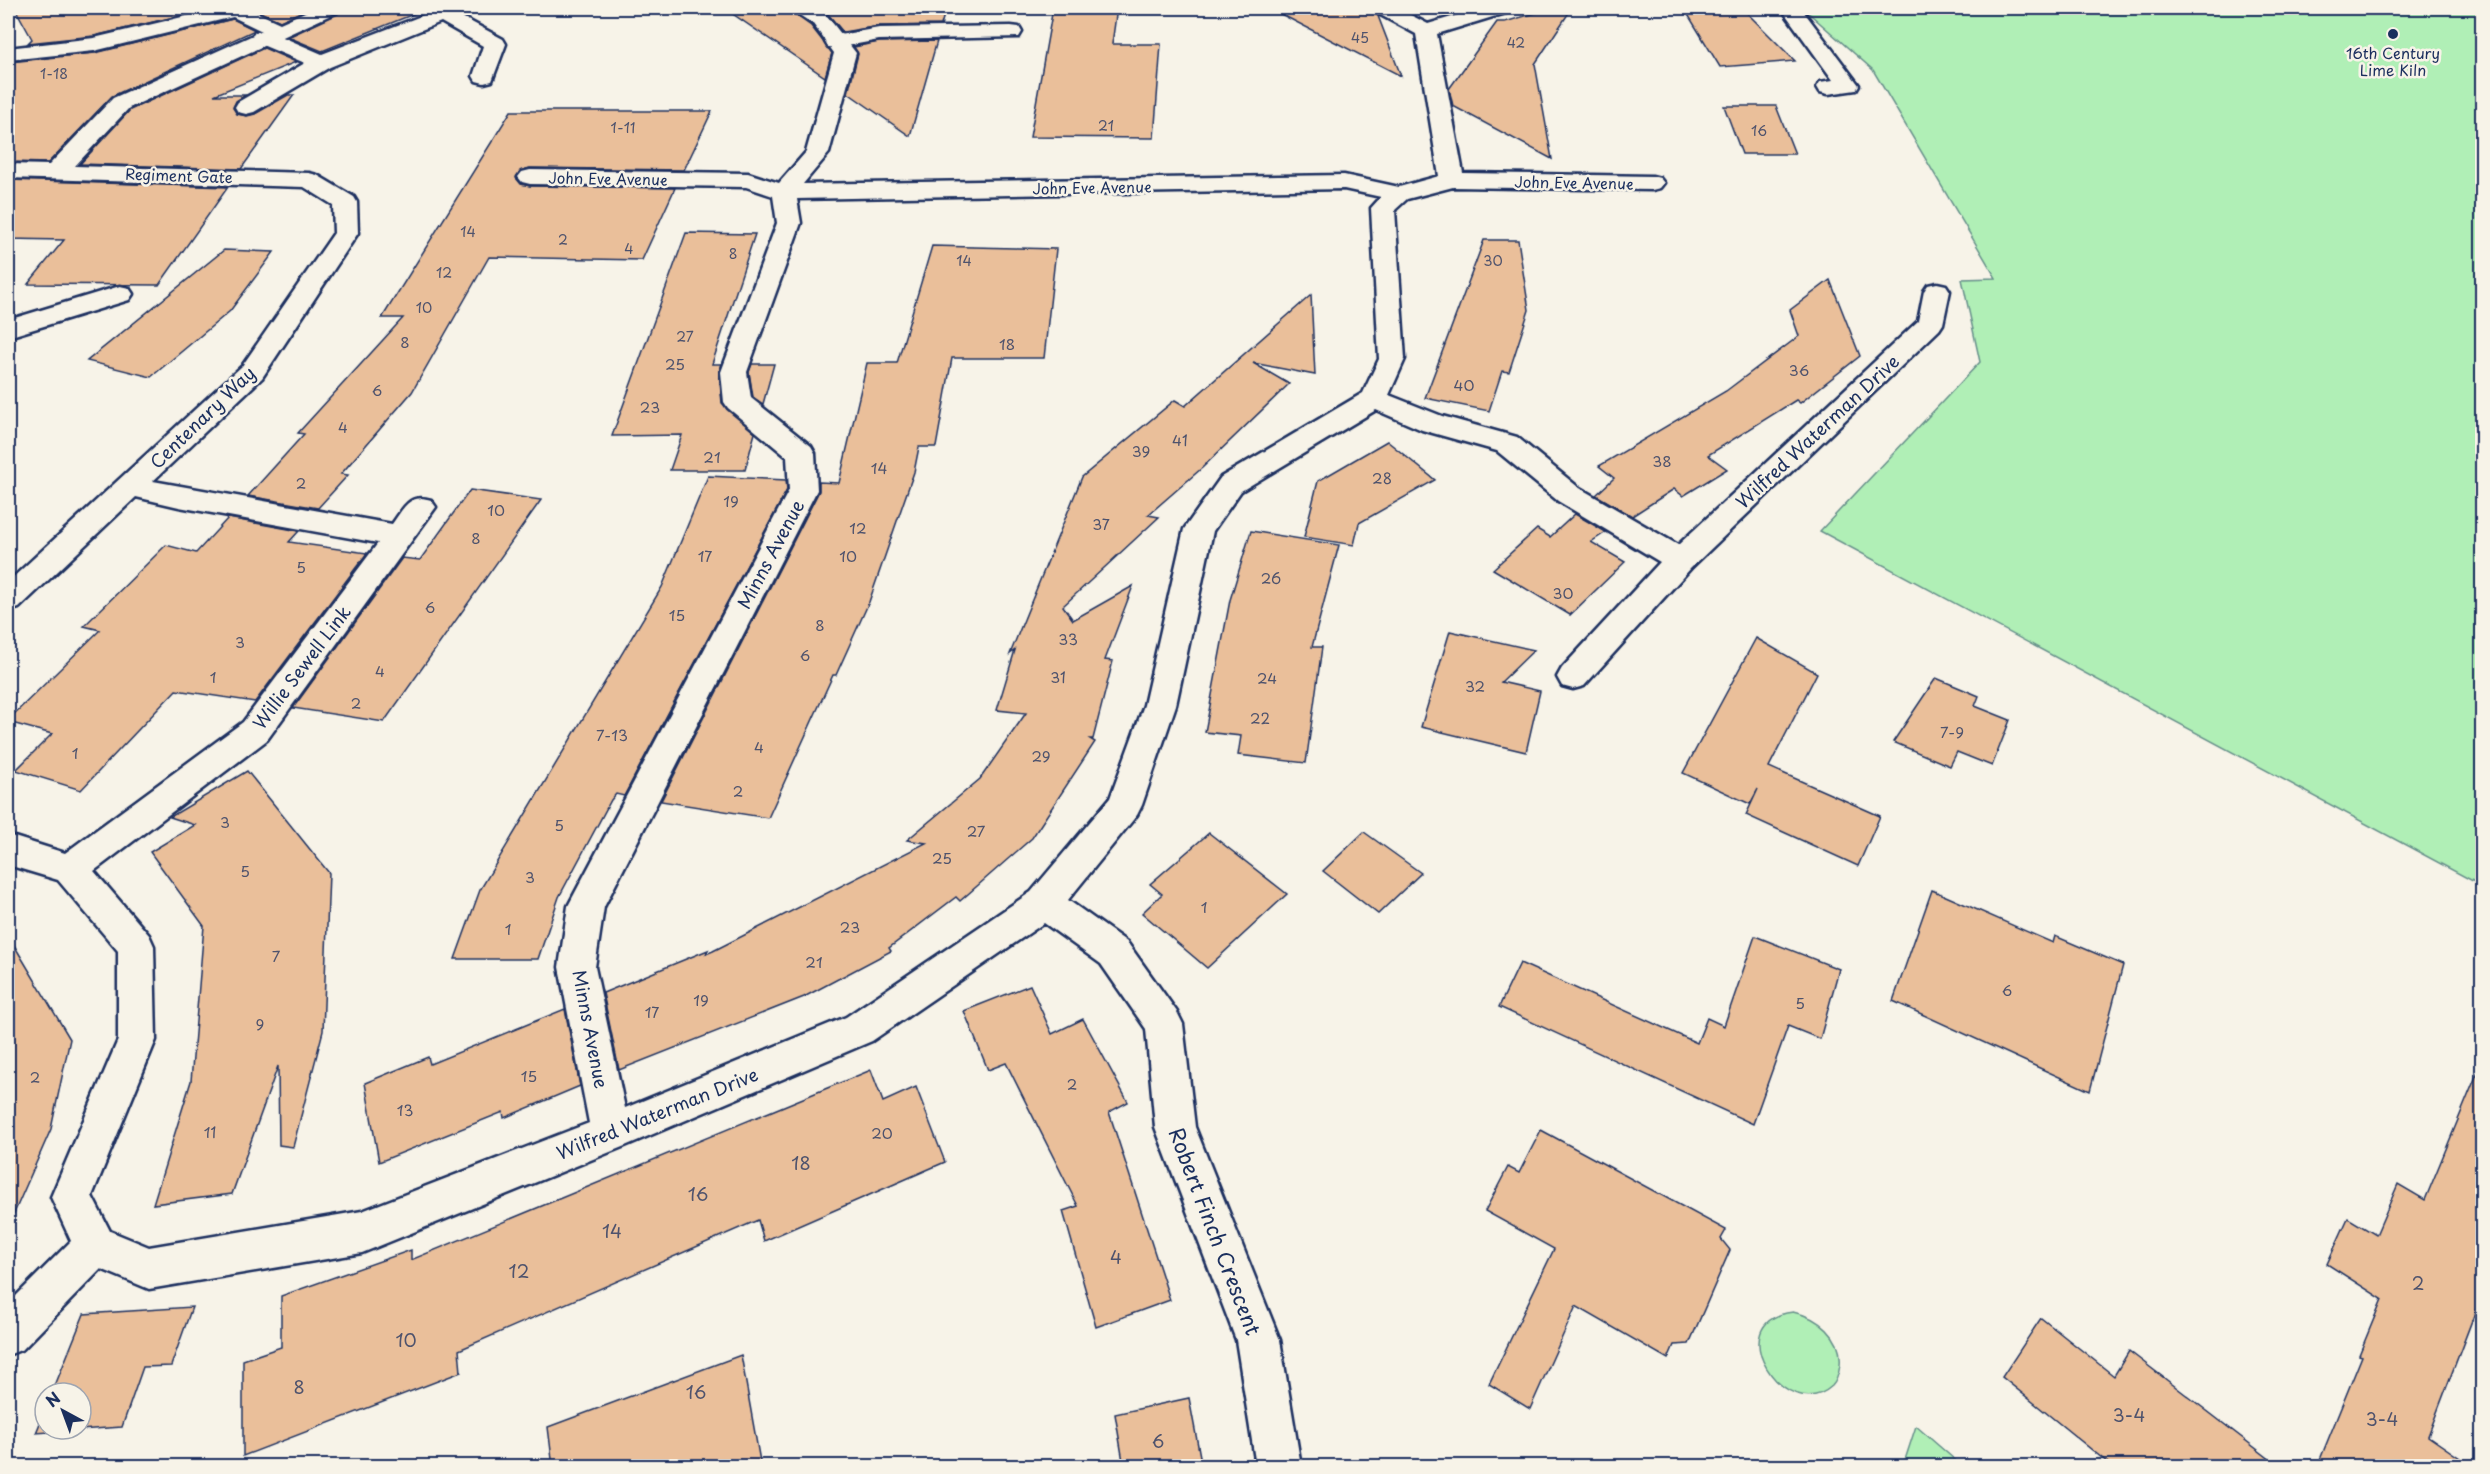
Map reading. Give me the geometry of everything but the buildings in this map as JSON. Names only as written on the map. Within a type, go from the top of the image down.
[{"type":"street","points":[[57,171],[121,103],[330,8]]},
{"type":"street","points":[[784,192],[817,153],[845,53],[820,20],[802,8]]},
{"type":"street","points":[[1382,8],[1426,31],[1502,8]]},
{"type":"street","points":[[1791,8],[1848,85],[1828,87]]},
{"type":"street","points":[[8,54],[33,53],[109,41],[235,9],[271,34],[322,62]]},
{"type":"street","points":[[246,107],[322,62],[442,14],[495,44],[484,75]]},
{"type":"street","points":[[1426,31],[1452,180]]},
{"type":"street","points":[[836,42],[879,34],[1011,32]]},
{"type":"street","name":"Regiment Gate","points":[[8,171],[309,180],[345,202]]},
{"type":"street","name":"John Eve Avenue","points":[[530,177],[748,180],[784,192],[1344,182],[1399,194],[1452,180],[1652,183]]},
{"type":"street","name":"Minns Avenue","points":[[611,1133],[577,967],[586,906],[803,490],[801,453],[738,402],[734,372],[789,223],[784,192]]},
{"type":"street","points":[[1399,194],[1383,208],[1392,359],[1374,399],[1432,423],[1507,444],[1568,494],[1680,560]]},
{"type":"street","name":"Centenary Way","points":[[8,600],[252,372],[346,233],[345,202]]},
{"type":"street","name":"Wilfred Waterman Drive","points":[[1573,677],[1680,560],[1930,324],[1937,291]]},
{"type":"street","points":[[8,330],[120,294]]},
{"type":"street","name":"Wilfred Waterman Drive","points":[[95,1246],[149,1268],[363,1232],[611,1133],[859,1029],[1044,903],[1125,805],[1160,705],[1199,529],[1231,484],[1374,399]]},
{"type":"street","points":[[130,485],[179,497],[399,536]]},
{"type":"street","name":"Willie Sewell Link","points":[[70,869],[255,731],[422,507]]},
{"type":"street","points":[[8,850],[70,869],[136,946],[137,1040],[71,1197],[95,1246],[8,1334]]},
{"type":"street","name":"Robert Finch Crescent","points":[[1044,903],[1114,953],[1164,1023],[1175,1128],[1258,1340],[1279,1467]]},
{"type":"green space","points":[[1803,8],[2482,8],[2482,886],[1820,531],[1980,362],[1962,279],[1996,278],[1873,70]]},
{"type":"green space","points":[[1793,1312],[1811,1318],[1827,1330],[1833,1337],[1840,1355],[1839,1371],[1834,1384],[1814,1395],[1796,1393],[1779,1383],[1767,1368],[1760,1350],[1761,1333],[1771,1319]]},
{"type":"green space","points":[[1916,1426],[1962,1466],[1903,1466]]},
{"type":"place","name":"16th Century Lime Kiln","points":[[2393,34]]}]
